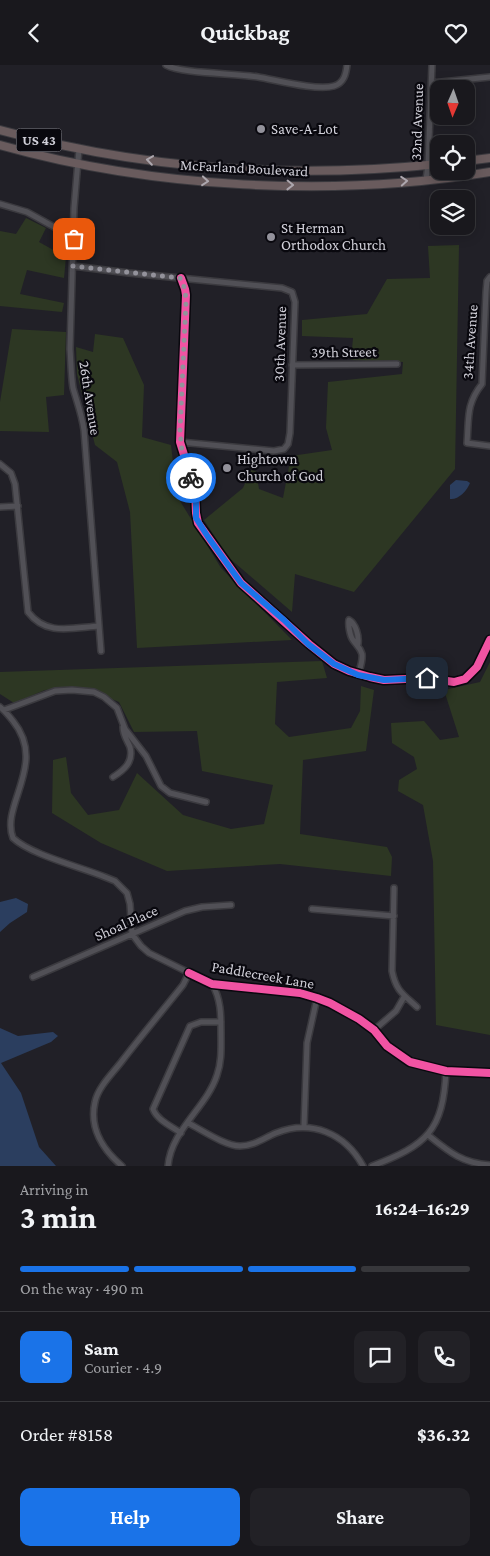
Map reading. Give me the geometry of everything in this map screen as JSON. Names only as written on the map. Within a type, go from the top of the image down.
[{"type":"highway","name":"McFarland Boulevard","points":[[0,130],[79,149],[178,164],[256,170],[349,171],[428,165]]},
{"type":"highway","name":"McFarland Boulevard","points":[[0,145],[78,163],[157,176],[233,183],[326,185],[426,180],[490,172]]},
{"type":"highway","points":[[475,160],[490,158]]},
{"type":"street","points":[[166,65],[180,69],[258,77],[286,83],[325,87],[337,86],[345,77],[347,65]]},
{"type":"street","name":"32nd Avenue","points":[[432,65],[432,80]]},
{"type":"street","points":[[461,80],[490,77]]},
{"type":"street","name":"32nd Avenue","points":[[426,180],[430,124]]},
{"type":"street","name":"26th Avenue","points":[[79,149],[74,208],[70,349],[73,387],[82,414],[84,430],[101,651]]},
{"type":"street","points":[[0,205],[27,212],[74,239]]},
{"type":"street","points":[[73,266],[180,278],[185,289],[186,301],[180,442],[196,490],[198,523],[234,574],[308,644],[334,664],[358,675],[384,680],[427,678],[454,682],[465,679],[477,667],[490,640]]},
{"type":"street","name":"34th Avenue","points":[[490,277],[486,293],[482,384],[470,404],[467,443],[490,446]]},
{"type":"street","name":"30th Avenue","points":[[180,278],[282,288],[292,292],[295,302],[290,433],[288,444],[284,449],[274,451],[180,442]]},
{"type":"street","name":"39th Street","points":[[292,365],[397,364]]},
{"type":"street","points":[[0,464],[14,478],[28,612],[35,621],[50,628],[99,626]]},
{"type":"street","points":[[0,507],[18,506]]},
{"type":"street","points":[[349,619],[353,623],[353,632],[358,639],[362,654],[358,675]]},
{"type":"street","points":[[16,774],[23,755],[22,738],[15,723],[2,709],[55,691],[82,690],[94,692],[117,708],[128,734],[146,757],[161,786],[170,793],[206,802]]},
{"type":"street","points":[[113,777],[126,768],[130,762],[130,747],[124,735],[123,724]]},
{"type":"street","points":[[4,824],[13,838],[32,850],[115,881],[124,888],[130,903],[132,934]]},
{"type":"street","points":[[394,888],[392,971],[394,982],[404,997],[417,1007]]},
{"type":"street","name":"Shoal Place","points":[[33,977],[191,909],[231,905]]},
{"type":"street","points":[[312,909],[394,916]]},
{"type":"street","name":"Paddlecreek Lane","points":[[132,934],[149,953],[212,984],[300,993],[330,1003],[374,1030],[387,1046],[410,1062],[446,1071],[490,1073]]},
{"type":"street","points":[[122,1166],[108,1154],[97,1135],[93,1119],[96,1097],[183,985],[189,973]]},
{"type":"street","points":[[168,1166],[171,1151],[210,1090],[217,1075],[221,1058],[221,1022],[218,995],[212,984]]},
{"type":"street","points":[[218,995],[224,985]]},
{"type":"street","points":[[374,1030],[396,1011],[404,997]]},
{"type":"street","points":[[304,1126],[307,1043],[317,998]]},
{"type":"street","points":[[181,1133],[159,1118],[153,1109],[190,1026],[195,1023],[221,1022]]},
{"type":"street","points":[[372,1166],[408,1151],[428,1135],[441,1113],[446,1071]]},
{"type":"street","points":[[188,1123],[238,1146],[255,1143],[292,1127],[304,1126],[333,1135],[347,1145],[363,1166]]},
{"type":"street","points":[[428,1135],[460,1159],[490,1165]]},
{"type":"green space","points":[[26,218],[46,228],[39,242],[66,257],[64,278],[27,270],[20,294],[64,303],[62,312],[0,306],[0,231],[16,234]]},
{"type":"green space","points":[[459,245],[455,469],[354,592],[295,574],[292,612],[228,557],[204,520],[243,488],[251,470],[256,471],[259,489],[283,498],[291,456],[332,450],[326,428],[328,382],[402,374],[403,362],[351,360],[353,338],[302,336],[302,320],[367,314],[387,279],[430,278],[428,246]]},
{"type":"green space","points":[[12,329],[66,332],[64,395],[46,397],[49,432],[0,431],[0,402]]},
{"type":"green space","points":[[95,334],[123,338],[144,385],[142,437],[171,445],[177,496],[221,568],[292,640],[137,648],[130,512],[117,462],[95,445],[77,374],[76,347],[93,352]]},
{"type":"green space","points":[[322,661],[327,678],[277,682],[275,724],[289,737],[351,728],[360,711],[361,686],[374,690],[366,751],[303,760],[300,834],[387,847],[392,857],[391,876],[280,864],[167,871],[101,843],[52,813],[53,760],[66,757],[71,793],[88,815],[119,810],[137,773],[183,815],[231,829],[264,824],[273,785],[202,771],[197,731],[134,732],[119,702],[82,687],[45,690],[14,703],[0,694],[0,672]]},
{"type":"green space","points":[[490,662],[490,1035],[436,1025],[433,861],[423,805],[398,791],[399,780],[417,769],[414,757],[392,743],[391,723],[424,721],[440,740],[459,737],[444,690],[480,682]]},
{"type":"water","points":[[456,480],[470,483],[462,494],[450,499],[450,485]]},
{"type":"water","points":[[16,898],[28,904],[27,912],[0,932],[0,902]]},
{"type":"water","points":[[0,1028],[18,1036],[53,1032],[58,1036],[51,1042],[1,1063],[21,1093],[39,1147],[56,1166],[0,1166]]},
{"type":"cycle path","points":[[181,278],[186,295],[180,442],[195,490],[198,523],[241,583],[334,664],[370,677],[384,680],[427,678],[454,682],[465,679],[477,667],[490,640]]},
{"type":"cycle path","points":[[189,973],[212,984],[300,993],[317,998],[359,1019],[374,1030],[387,1046],[410,1062],[446,1071],[490,1073]]},
{"type":"way so far","points":[[74,239],[73,266],[180,278],[185,289],[186,301],[180,442],[191,478]]},
{"type":"place","name":"Save-A-Lot","points":[[261,129]]},
{"type":"place","name":"St Herman Orthodox Church","points":[[271,237]]},
{"type":"place","name":"Hightown Church of God","points":[[227,468]]},
{"type":"route","points":[[191,478],[196,490],[196,518],[198,523],[241,583],[284,620],[308,644],[334,664],[358,675],[384,680],[427,678]]}]
